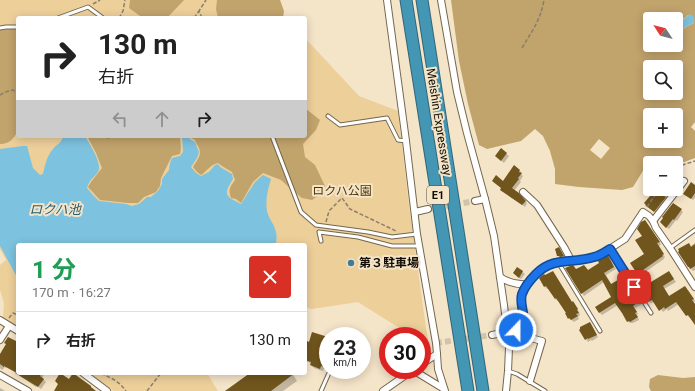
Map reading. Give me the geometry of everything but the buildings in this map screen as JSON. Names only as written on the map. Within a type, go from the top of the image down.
[{"type":"highway","name":"Meishin Expressway","points":[[406,0],[468,391]]},
{"type":"highway","name":"Meishin Expressway","points":[[422,0],[484,391]]},
{"type":"street","points":[[387,0],[415,212],[418,246],[435,336],[438,369],[445,390]]},
{"type":"street","points":[[441,0],[457,92],[494,236],[509,348],[506,391]]},
{"type":"street","points":[[653,221],[684,182]]},
{"type":"street","points":[[523,192],[537,205],[571,260]]},
{"type":"street","points":[[475,201],[485,199]]},
{"type":"street","points":[[415,212],[428,209]]},
{"type":"street","points":[[492,335],[516,330],[523,324],[524,318],[522,298],[524,289],[538,272],[546,266],[558,262],[584,260],[600,255],[625,239],[643,212],[653,221],[656,228],[695,287]]},
{"type":"street","points":[[500,277],[512,283],[520,285],[527,284]]},
{"type":"street","points":[[0,320],[16,330]]},
{"type":"street","points":[[0,340],[8,325]]},
{"type":"street","points":[[528,337],[542,341],[530,381]]},
{"type":"street","points":[[431,358],[437,354]]},
{"type":"street","points":[[0,375],[28,391]]},
{"type":"street","points":[[86,375],[107,391]]},
{"type":"street","points":[[383,391],[400,379]]},
{"type":"street","points":[[427,379],[445,390]]},
{"type":"lane","points":[[63,16],[88,7],[100,16]]},
{"type":"lane","points":[[0,28],[16,27]]},
{"type":"lane","points":[[328,116],[340,125],[388,118],[398,140],[406,141]]},
{"type":"lane","points":[[273,138],[301,212],[316,225],[392,237],[417,234]]},
{"type":"lane","points":[[670,248],[695,230]]},
{"type":"lane","points":[[321,241],[319,232],[358,237],[392,246],[418,246]]},
{"type":"lane","points":[[610,249],[651,313]]},
{"type":"lane","points":[[558,262],[600,331]]},
{"type":"lane","points":[[508,371],[530,381],[545,391]]},
{"type":"lane","points":[[321,391],[326,379]]},
{"type":"path","points":[[88,7],[100,0]]},
{"type":"path","points":[[119,16],[123,11],[125,0]]},
{"type":"path","points":[[195,16],[206,0]]},
{"type":"path","points":[[522,48],[539,20],[544,0]]},
{"type":"path","points":[[199,11],[201,16]]},
{"type":"path","points":[[0,95],[13,90],[16,92]]},
{"type":"path","points":[[683,165],[695,161]]},
{"type":"path","points":[[643,212],[655,196]]},
{"type":"path","points":[[325,226],[329,211],[342,198],[350,209],[397,231],[401,236]]},
{"type":"path","points":[[8,325],[13,313],[16,314]]},
{"type":"path","points":[[105,375],[119,382],[126,391]]},
{"type":"path","points":[[147,391],[159,375]]},
{"type":"green space","name":"ロクハ公園","points":[[0,0],[233,0],[243,16],[16,16],[16,138],[307,138],[307,40],[359,96],[398,111],[426,327],[398,327],[358,302],[312,309],[307,308],[307,243],[16,243],[16,327],[3,318],[4,303],[0,290],[0,265],[6,260],[0,249]]},
{"type":"green space","points":[[92,375],[208,375],[218,391],[114,391]]},
{"type":"shaded area","points":[[130,0],[184,0],[169,16],[140,16],[129,8]]},
{"type":"shaded area","points":[[217,0],[280,0],[284,11],[283,16],[218,16],[216,9]]},
{"type":"shaded area","points":[[451,0],[695,0],[695,122],[691,127],[695,131],[695,158],[683,162],[683,156],[643,156],[643,171],[633,187],[622,190],[555,184],[555,169],[550,151],[543,136],[535,129],[521,141],[487,149],[479,145],[468,104],[459,61]],"holes":[[[599,139],[610,148],[601,159],[590,150]]]},
{"type":"shaded area","points":[[16,28],[16,134],[11,140],[0,144],[0,30]]},
{"type":"shaded area","points":[[307,110],[320,120],[316,130],[303,144],[305,157],[315,165],[325,186],[319,195],[312,200],[302,198],[281,180],[263,173],[253,182],[241,203],[236,199],[231,198],[230,195],[230,188],[235,180],[232,172],[218,163],[211,166],[201,175],[193,167],[199,157],[200,152],[195,140],[191,138],[307,138]]},
{"type":"shaded area","points":[[88,138],[180,138],[181,152],[180,154],[172,156],[161,178],[160,186],[156,192],[144,197],[138,203],[100,200],[88,187],[102,168]]},
{"type":"shaded area","points":[[658,375],[683,378],[695,377],[695,391],[651,391],[649,387],[650,379]]},
{"type":"water","points":[[690,14],[694,18],[694,23],[683,29],[684,19]]},
{"type":"water","name":"ロクハ池","points":[[62,138],[86,138],[99,164],[98,172],[89,182],[87,188],[99,201],[132,206],[139,204],[147,197],[151,197],[158,191],[162,184],[162,179],[169,170],[172,158],[180,156],[183,152],[182,138],[189,138],[195,142],[199,152],[191,167],[201,176],[209,172],[215,165],[218,164],[220,167],[232,174],[233,179],[227,194],[229,197],[241,204],[255,182],[263,175],[271,179],[266,207],[275,229],[277,243],[16,243],[16,275],[0,246],[0,149],[27,146],[33,168],[40,175],[43,174],[49,155]]},
{"type":"tunnel","points":[[428,209],[475,201]]},
{"type":"tunnel","points":[[436,343],[492,335]]},
{"type":"place","name":"第３駐車場","points":[[351,263]]},
{"type":"route","points":[[516,330],[523,324],[522,294],[524,289],[532,278],[546,266],[558,262],[594,258],[610,249],[634,287]]}]
